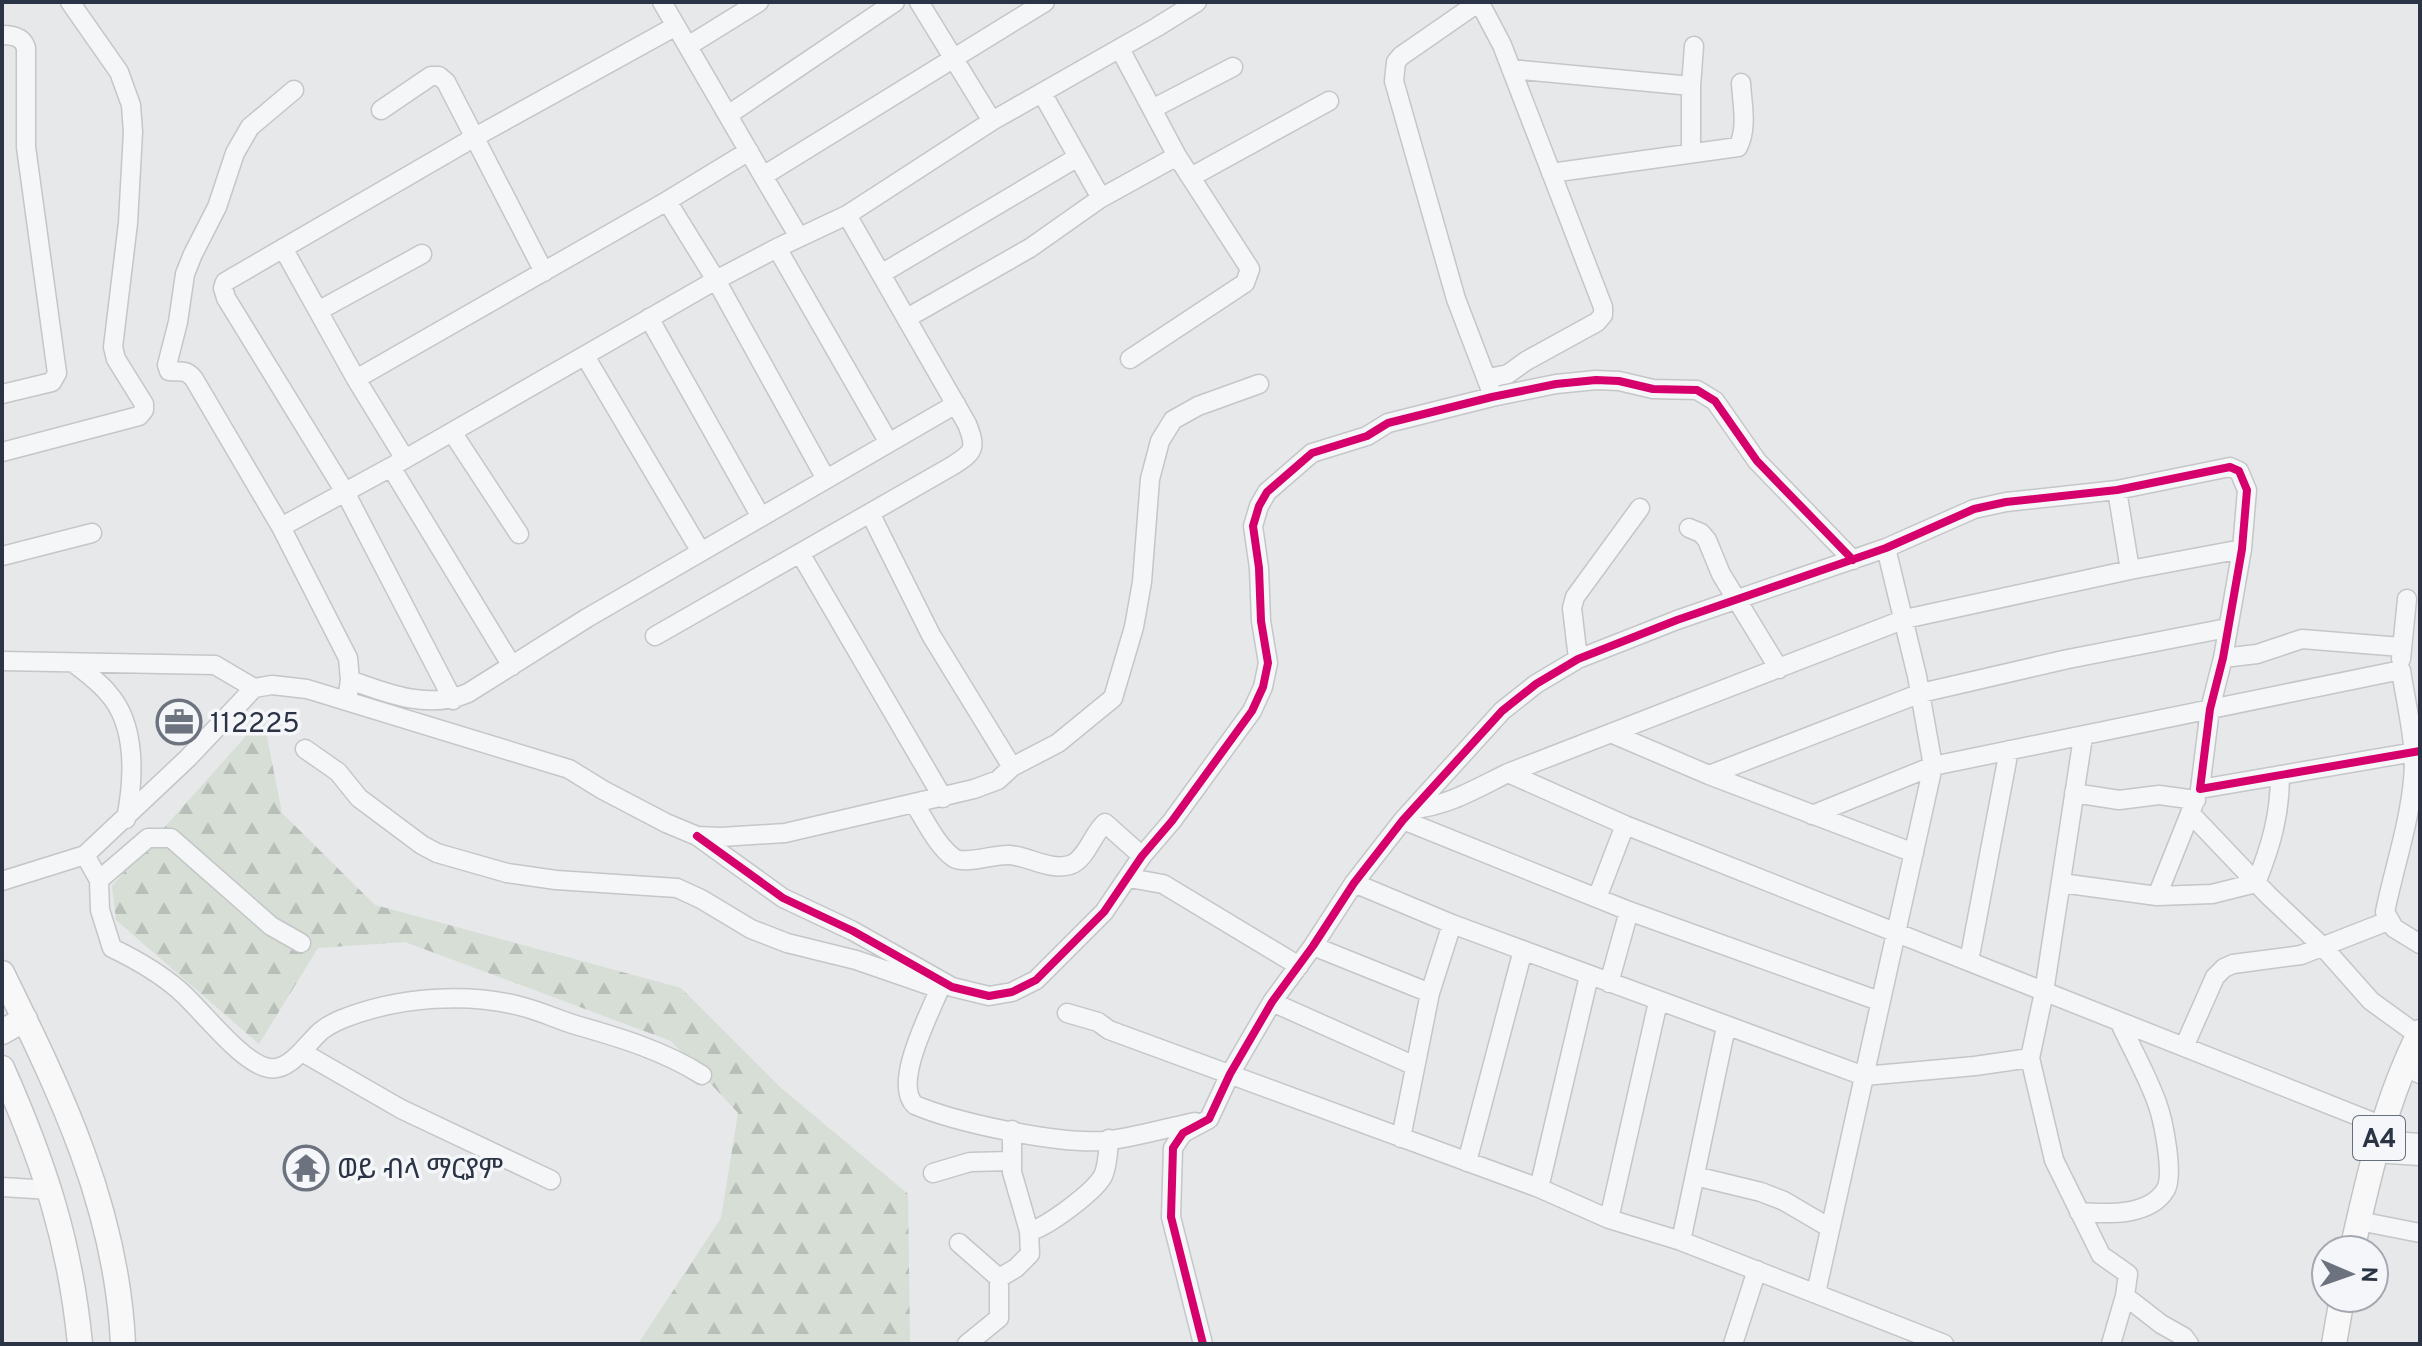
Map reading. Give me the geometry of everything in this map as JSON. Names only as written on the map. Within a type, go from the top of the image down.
[{"type":"main road","points":[[2,973],[82,1147],[107,1228],[121,1303],[123,1344]]},
{"type":"main road","points":[[2,1032],[25,1019]]},
{"type":"main road","name":"A4","points":[[2356,1234],[2378,1139],[2412,1071],[2419,1034]]},
{"type":"main road","points":[[4,1075],[50,1190],[74,1285],[80,1344]]},
{"type":"main road","points":[[2334,1344],[2339,1314]]},
{"type":"street","points":[[2,452],[139,416],[144,410],[144,404],[116,359],[113,347],[128,223],[133,132],[131,105],[119,72],[70,2]]},
{"type":"street","points":[[662,2],[799,237]]},
{"type":"street","points":[[688,46],[759,2]]},
{"type":"street","points":[[728,115],[895,2]]},
{"type":"street","points":[[919,2],[992,121]]},
{"type":"street","points":[[763,176],[1045,2]]},
{"type":"street","points":[[1474,3],[1492,23],[1601,298],[1603,315],[1597,322],[1550,347],[1490,388],[1456,299],[1394,81],[1396,62],[1401,56],[1474,3]]},
{"type":"street","points":[[281,527],[716,280],[847,215],[992,121],[1120,49],[1188,4]]},
{"type":"street","points":[[453,700],[345,492],[226,298],[223,288],[231,277],[676,26]]},
{"type":"street","points":[[2,35],[18,37],[26,48],[26,147],[57,373],[52,382],[2,394]]},
{"type":"street","points":[[1691,151],[1694,46]]},
{"type":"street","points":[[1120,49],[1177,156],[1250,269],[1245,283],[1130,359]]},
{"type":"street","points":[[1152,109],[1233,67]]},
{"type":"street","points":[[1511,69],[1691,86]]},
{"type":"street","points":[[381,110],[431,76],[439,76],[446,82],[544,272]]},
{"type":"street","points":[[1551,173],[1594,169],[1691,151],[1733,148],[1741,144],[1741,83]]},
{"type":"street","points":[[294,90],[250,127],[235,153],[217,207],[185,274],[178,322],[167,365],[169,371],[183,370],[194,379],[281,527],[348,658],[350,680],[347,701]]},
{"type":"street","points":[[1042,93],[1101,198]]},
{"type":"street","points":[[1191,177],[1329,101]]},
{"type":"street","points":[[356,379],[749,151]]},
{"type":"street","points":[[907,318],[1030,248],[1101,198],[1177,156]]},
{"type":"street","points":[[881,274],[1078,157]]},
{"type":"street","points":[[667,201],[716,280],[826,479]]},
{"type":"street","points":[[655,636],[970,454],[973,448],[973,438],[956,404],[847,215]]},
{"type":"street","points":[[283,248],[356,379],[398,463],[512,666]]},
{"type":"street","points":[[777,248],[889,443]]},
{"type":"street","points":[[318,311],[422,254]]},
{"type":"street","points":[[649,318],[761,517]]},
{"type":"street","points":[[585,356],[701,552]]},
{"type":"street","points":[[305,749],[338,772],[359,798],[437,853],[507,873],[556,880],[677,888],[751,929],[787,943],[856,960],[946,988],[989,996],[1012,992],[1036,980],[1104,912],[1142,856],[1172,821],[1252,711],[1263,687],[1268,663],[1253,526],[1267,492],[1312,453],[1367,436],[1388,423],[1490,388],[1596,380],[1619,381],[1653,389],[1697,390],[1715,401],[1757,461],[1853,560]]},
{"type":"street","points":[[697,836],[785,833],[943,798],[998,780],[1012,767],[1058,743],[1113,698],[1140,597],[1150,479],[1160,441],[1173,420],[1198,406],[1259,384]]},
{"type":"street","points":[[350,680],[390,694],[433,702],[453,700],[587,618],[956,404]]},
{"type":"street","points":[[452,432],[519,534]]},
{"type":"street","points":[[1203,1344],[1171,1217],[1173,1148],[1176,1141],[1183,1133],[1209,1119],[1230,1074],[1272,1002],[1354,883],[1408,815],[1502,711],[1536,684],[1578,659],[1886,548],[1982,507],[2117,490],[2230,467],[2239,471],[2247,490],[2242,549],[2195,801],[2157,896]]},
{"type":"street","points":[[2117,490],[2130,570]]},
{"type":"street","points":[[1578,659],[1572,608],[1575,597],[1640,508]]},
{"type":"street","points":[[870,513],[931,635],[1012,767]]},
{"type":"street","points":[[1689,528],[1701,533],[1707,540],[1721,574],[1779,669]]},
{"type":"street","points":[[2,556],[92,533]]},
{"type":"street","points":[[1816,1293],[1933,766],[1921,693],[1886,548]]},
{"type":"street","points":[[1408,815],[1905,619],[2242,549]]},
{"type":"street","points":[[800,553],[943,798]]},
{"type":"street","points":[[2407,599],[2401,658],[2417,751],[2405,829],[2385,912],[2394,928],[2420,944]]},
{"type":"street","points":[[1709,775],[1921,693],[2068,659],[2227,628]]},
{"type":"street","points":[[2223,658],[2257,654],[2302,639],[2401,658],[2420,658]]},
{"type":"street","points":[[1812,815],[1933,766],[2210,709],[2401,658]]},
{"type":"street","points":[[2,661],[215,665],[254,688],[285,686],[347,701],[569,769],[615,797],[697,836],[783,898],[853,931],[946,988]]},
{"type":"street","points":[[75,664],[110,694],[123,720],[131,751],[131,794],[126,819]]},
{"type":"street","points":[[2,881],[85,855],[126,819],[254,688]]},
{"type":"street","points":[[1613,734],[1709,775],[1914,853]]},
{"type":"street","points":[[2083,737],[2044,992],[2030,1058],[2054,1160],[2101,1255],[2126,1271],[2125,1296],[2111,1344]]},
{"type":"street","points":[[1969,961],[2009,750]]},
{"type":"street","points":[[2074,793],[2119,800],[2159,795],[2195,801],[2280,775],[2417,751]]},
{"type":"street","points":[[1508,773],[1625,825],[2184,1047],[2420,1156]]},
{"type":"street","points":[[2256,883],[2277,824],[2280,775]]},
{"type":"street","points":[[2195,801],[2256,883],[2324,948],[2371,1001],[2419,1034]]},
{"type":"street","points":[[914,803],[943,847],[952,857],[962,861],[1010,855],[1035,862],[1071,865],[1079,859],[1105,823],[1142,856]]},
{"type":"street","points":[[1408,815],[1629,911],[1879,1001]]},
{"type":"street","points":[[1597,898],[1625,825]]},
{"type":"street","points":[[99,880],[148,838],[171,838],[271,926],[301,943]]},
{"type":"street","points":[[85,855],[99,880],[100,910],[112,948],[152,968],[251,1063],[271,1069],[283,1066],[302,1052],[323,1029],[343,1019],[391,1005],[438,999],[492,1001],[526,1007],[620,1038],[679,1061],[702,1075]]},
{"type":"street","points":[[1129,878],[1163,884],[1299,966]]},
{"type":"street","points":[[1354,883],[1589,976],[1864,1076],[2030,1058]]},
{"type":"street","points":[[2061,883],[2157,896],[2212,894],[2256,883]]},
{"type":"street","points":[[1609,983],[1629,911]]},
{"type":"street","points":[[2184,1047],[2215,977],[2224,968],[2233,964],[2301,955],[2388,921]]},
{"type":"street","points":[[1401,1138],[1430,993],[1452,924]]},
{"type":"street","points":[[1313,946],[1430,993]]},
{"type":"street","points":[[1467,1162],[1523,950]]},
{"type":"street","points":[[1539,1188],[1589,976]]},
{"type":"street","points":[[946,988],[912,1056],[907,1084],[908,1097],[915,1105],[1056,1138],[1109,1139],[1209,1119]]},
{"type":"street","points":[[1272,1002],[1415,1066]]},
{"type":"street","points":[[1609,1219],[1658,1002]]},
{"type":"street","points":[[1067,1013],[1539,1188],[1609,1219],[1681,1241],[1944,1344]]},
{"type":"street","points":[[2079,1212],[2108,1215],[2134,1210],[2156,1200],[2166,1188],[2169,1173],[2157,1104],[2120,1023]]},
{"type":"street","points":[[1681,1241],[1726,1027]]},
{"type":"street","points":[[302,1052],[401,1109],[551,1180]]},
{"type":"street","points":[[999,1278],[1028,1259],[1032,1247],[1012,1172],[1012,1130]]},
{"type":"street","points":[[1029,1231],[1048,1225],[1097,1185],[1106,1168],[1109,1139]]},
{"type":"street","points":[[2378,1139],[2420,1143]]},
{"type":"street","points":[[933,1173],[970,1162],[1012,1161]]},
{"type":"street","points":[[1695,1176],[1761,1192],[1784,1201],[1830,1228]]},
{"type":"street","points":[[2,1187],[50,1190]]},
{"type":"street","points":[[2359,1221],[2420,1233]]},
{"type":"street","points":[[959,1243],[999,1278],[999,1318],[967,1344]]},
{"type":"street","points":[[1733,1344],[1757,1270]]},
{"type":"street","points":[[2125,1296],[2161,1324],[2184,1337],[2189,1344]]},
{"type":"green space","points":[[263,717],[282,813],[375,905],[681,988],[781,1088],[908,1194],[910,1344],[638,1344],[721,1218],[738,1113],[671,1041],[405,942],[318,948],[259,1044],[116,920],[112,886]]},
{"type":"cycle path","points":[[697,836],[783,898],[853,931],[952,987],[989,996],[1012,992],[1036,980],[1104,912],[1142,856],[1172,821],[1252,711],[1263,687],[1268,663],[1253,526],[1267,492],[1312,453],[1367,436],[1388,423],[1492,397],[1556,384],[1596,380],[1619,381],[1653,389],[1697,390],[1715,401],[1757,461],[1853,560]]},
{"type":"cycle path","points":[[1203,1344],[1171,1217],[1173,1148],[1183,1133],[1209,1119],[1230,1074],[1272,1002],[1354,883],[1403,820],[1502,711],[1536,684],[1578,659],[1677,620],[1886,548],[1974,509],[2006,502],[2117,490],[2230,467],[2239,471],[2247,490],[2242,549],[2223,658],[2210,709],[2200,789],[2420,751]]},
{"type":"place","name":"112225","points":[[179,722]]},
{"type":"place","name":"ወይ ብላ ማርያም","points":[[306,1168]]}]
